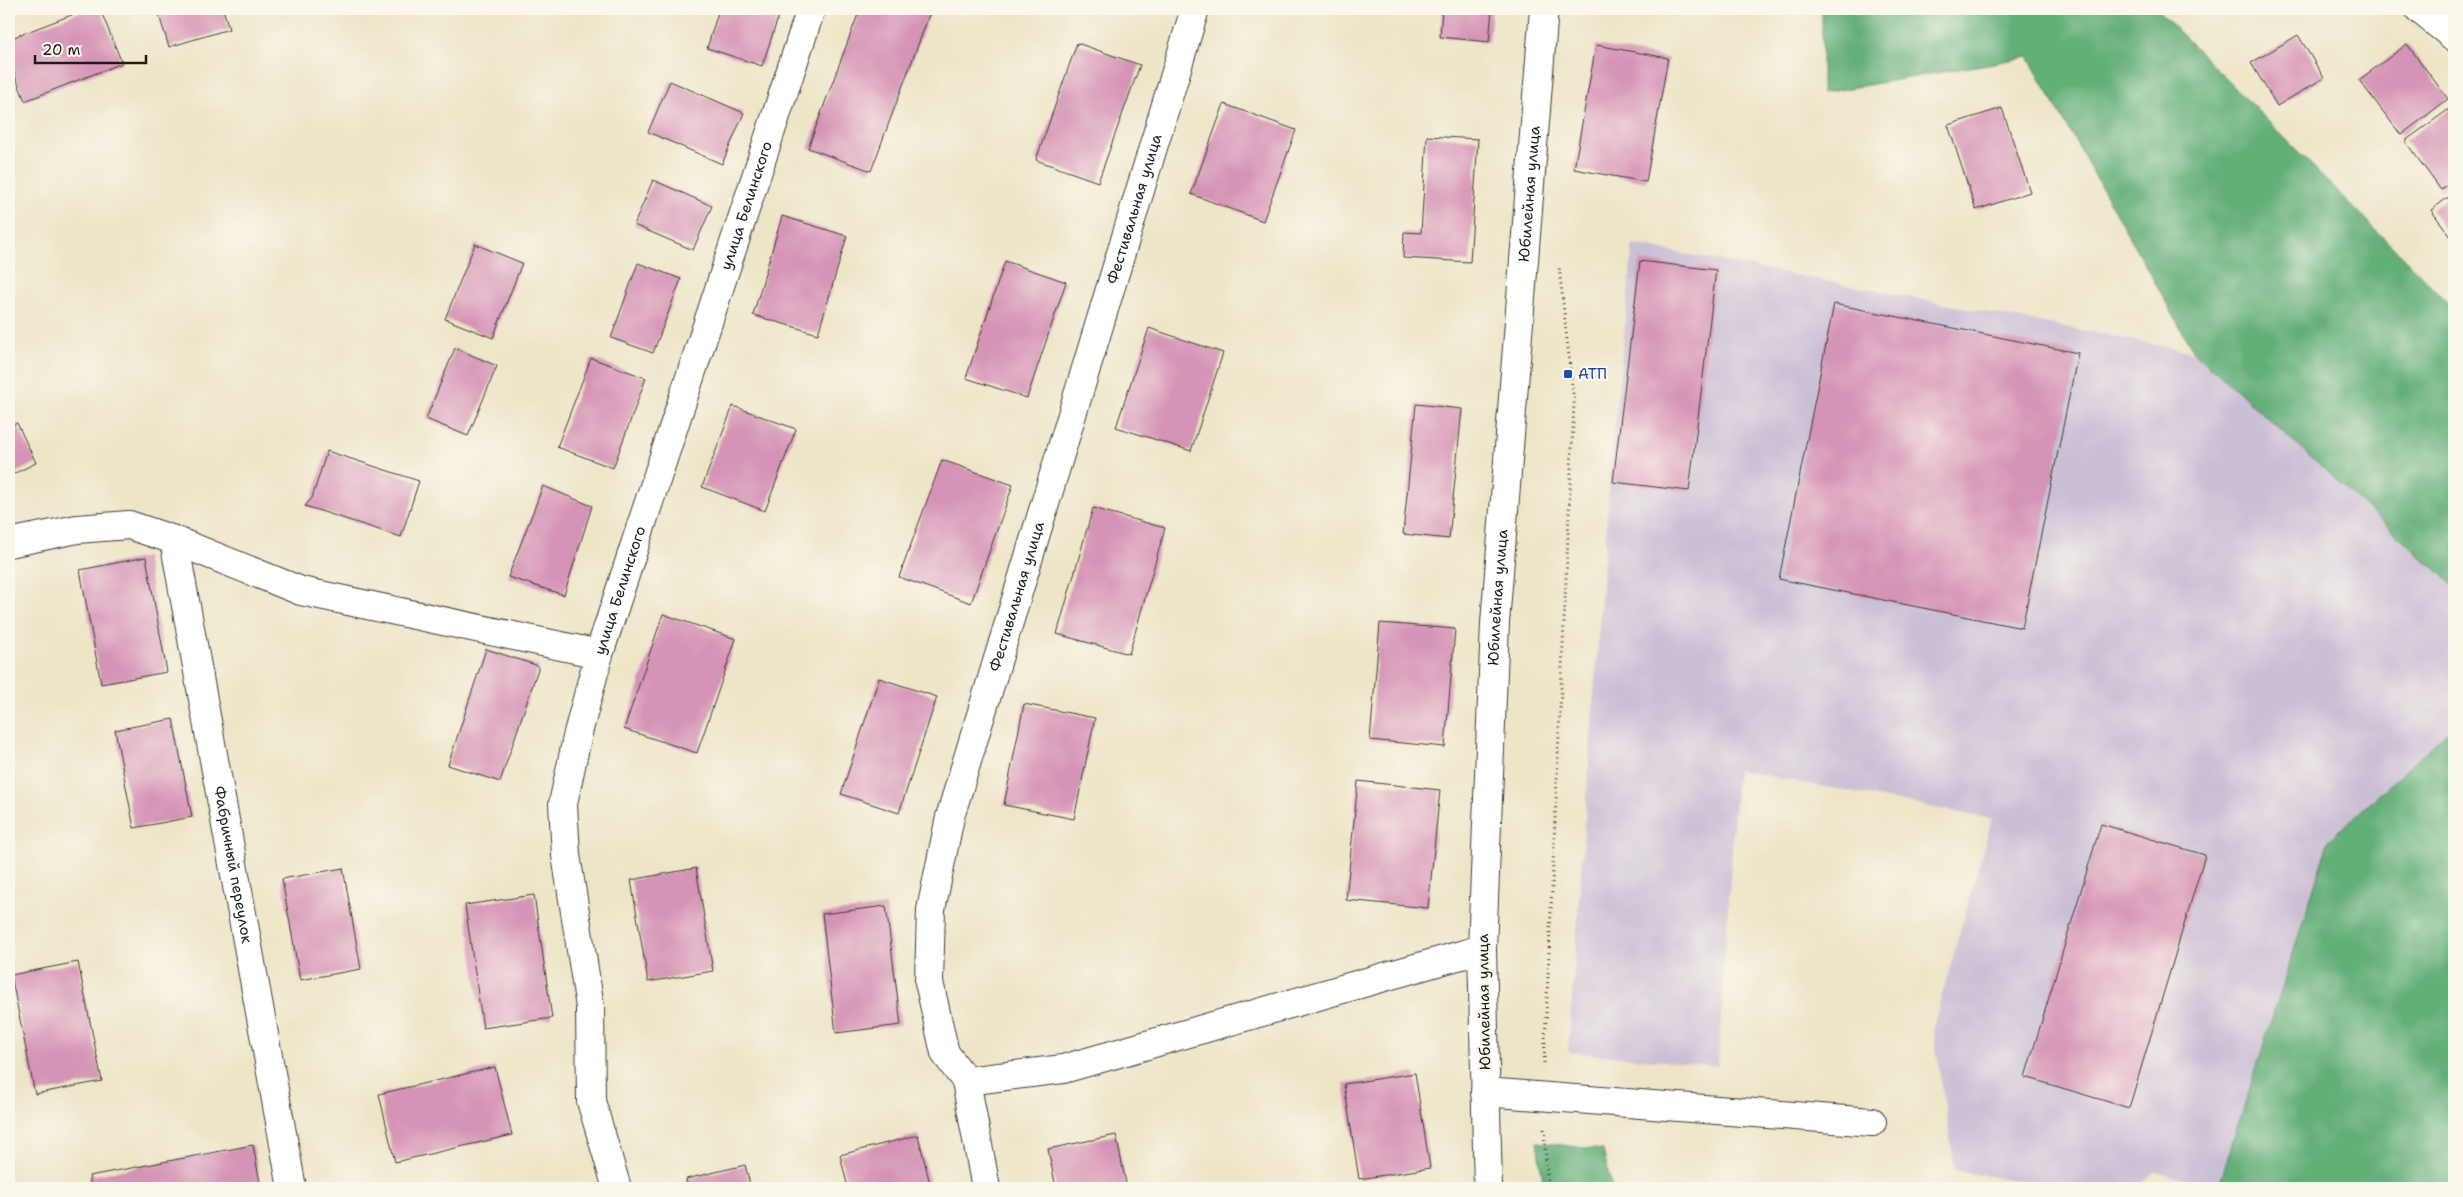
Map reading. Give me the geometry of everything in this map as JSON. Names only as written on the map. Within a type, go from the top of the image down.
[{"type":"street","name":"улица Белинского","points":[[617,1188],[591,1100],[590,1006],[566,855],[563,804],[578,734],[599,654],[811,9]]},
{"type":"street","name":"Фестивальная улица","points":[[986,1188],[966,1081],[945,1053],[929,982],[931,910],[950,817],[1195,9]]},
{"type":"street","name":"Юбилейная улица","points":[[1488,1188],[1482,949],[1495,623],[1544,9]]},
{"type":"street","points":[[2418,9],[2454,37]]},
{"type":"street","points":[[9,543],[77,529],[129,525],[174,540],[301,591],[599,654]]},
{"type":"street","name":"Фабричный переулок","points":[[174,540],[292,1188]]},
{"type":"street","points":[[966,1081],[1063,1069],[1482,949]]},
{"type":"street","points":[[1485,1092],[1872,1122]]},
{"type":"path","points":[[1548,1188],[1542,1096],[1574,403],[1558,259]]},
{"type":"shaded area","points":[[1633,244],[2194,352],[2454,586],[2454,726],[2329,840],[2218,1188],[2211,1188],[2156,1171],[2134,1188],[2071,1188],[1955,1171],[1933,1027],[1992,819],[1737,770],[1718,1066],[1568,1052],[1610,475]]},
{"type":"green space","points":[[1822,9],[2157,9],[2454,309],[2454,586],[2194,352],[2028,57],[1822,93]]},
{"type":"green space","points":[[2454,726],[2454,1188],[2218,1188],[2329,840]]},
{"type":"green space","points":[[1537,1142],[1603,1150],[1612,1188],[1544,1188]]},
{"type":"building","points":[[87,9],[100,9],[122,63],[25,101],[9,60],[9,39]]},
{"type":"building","points":[[157,9],[223,9],[229,29],[169,47]]},
{"type":"building","points":[[719,9],[781,9],[762,66],[707,48]]},
{"type":"building","points":[[860,9],[931,10],[871,171],[808,148]]},
{"type":"building","points":[[1442,9],[1492,9],[1489,42],[1440,37]]},
{"type":"building","points":[[1641,9],[1679,9],[1678,14]]},
{"type":"building","points":[[2298,35],[2324,78],[2277,106],[2251,63]]},
{"type":"building","points":[[1077,43],[1140,65],[1098,182],[1036,160]]},
{"type":"building","points":[[2407,44],[2448,99],[2401,135],[2359,80]]},
{"type":"building","points":[[1596,45],[1668,58],[1646,182],[1574,169]]},
{"type":"building","points":[[670,81],[744,113],[722,164],[648,132]]},
{"type":"building","points":[[1224,104],[1296,130],[1263,221],[1191,194]]},
{"type":"building","points":[[2452,107],[2454,110],[2454,180],[2441,190],[2405,141]]},
{"type":"building","points":[[2002,108],[2030,192],[1976,210],[1948,125]]},
{"type":"building","points":[[1427,136],[1478,139],[1470,262],[1403,258],[1404,232],[1421,233]]},
{"type":"building","points":[[653,180],[712,206],[693,250],[634,225]]},
{"type":"building","points":[[2454,193],[2454,241],[2431,210]]},
{"type":"building","points":[[782,216],[847,236],[818,334],[753,315]]},
{"type":"building","points":[[475,244],[522,263],[493,338],[445,319]]},
{"type":"building","points":[[1005,261],[1066,282],[1027,398],[966,378]]},
{"type":"building","points":[[1640,261],[1716,270],[1689,491],[1613,482]]},
{"type":"building","points":[[638,263],[681,279],[653,353],[611,338]]},
{"type":"building","points":[[1834,304],[2078,353],[2022,628],[1779,579]]},
{"type":"building","points":[[1149,328],[1223,353],[1191,451],[1116,427]]},
{"type":"building","points":[[455,348],[497,366],[468,436],[426,419]]},
{"type":"building","points":[[591,358],[646,378],[613,468],[557,447]]},
{"type":"building","points":[[1416,404],[1462,409],[1449,539],[1403,534]]},
{"type":"building","points":[[733,406],[796,429],[765,511],[702,487]]},
{"type":"building","points":[[17,423],[36,463],[9,476],[9,427]]},
{"type":"building","points":[[327,451],[419,481],[401,537],[305,506],[312,498]]},
{"type":"building","points":[[942,460],[1013,485],[971,603],[899,577]]},
{"type":"building","points":[[543,486],[592,506],[564,595],[508,577]]},
{"type":"building","points":[[1093,508],[1165,528],[1129,654],[1057,634]]},
{"type":"building","points":[[146,557],[167,672],[101,684],[80,570]]},
{"type":"building","points":[[663,614],[736,639],[697,753],[624,729]]},
{"type":"building","points":[[1380,623],[1455,629],[1445,747],[1370,740]]},
{"type":"building","points":[[486,649],[539,666],[500,782],[448,765]]},
{"type":"building","points":[[879,678],[937,697],[899,813],[841,794]]},
{"type":"building","points":[[1024,704],[1095,718],[1074,819],[1004,805]]},
{"type":"building","points":[[173,719],[192,817],[134,828],[115,730]]},
{"type":"building","points":[[1358,781],[1440,790],[1428,908],[1346,900]]},
{"type":"building","points":[[2101,824],[2205,855],[2129,1108],[2025,1077]]},
{"type":"building","points":[[9,834],[13,851],[9,852]]},
{"type":"building","points":[[343,868],[361,969],[300,980],[282,879]]},
{"type":"building","points":[[696,868],[713,971],[648,982],[631,880]]},
{"type":"building","points":[[534,895],[552,1018],[483,1028],[465,905]]},
{"type":"building","points":[[886,906],[901,1025],[836,1033],[822,914]]},
{"type":"building","points":[[78,962],[102,1081],[35,1094],[11,975]]},
{"type":"building","points":[[495,1067],[512,1135],[395,1162],[379,1094]]},
{"type":"building","points":[[1415,1073],[1430,1168],[1359,1179],[1344,1084]]},
{"type":"building","points":[[918,1135],[931,1188],[848,1188],[840,1155]]},
{"type":"building","points":[[1116,1135],[1127,1188],[1056,1188],[1048,1149]]},
{"type":"building","points":[[253,1145],[261,1188],[91,1188],[89,1176]]},
{"type":"building","points":[[745,1165],[751,1188],[688,1188],[686,1179]]},
{"type":"place","name":"АТП","points":[[1568,374]]}]
